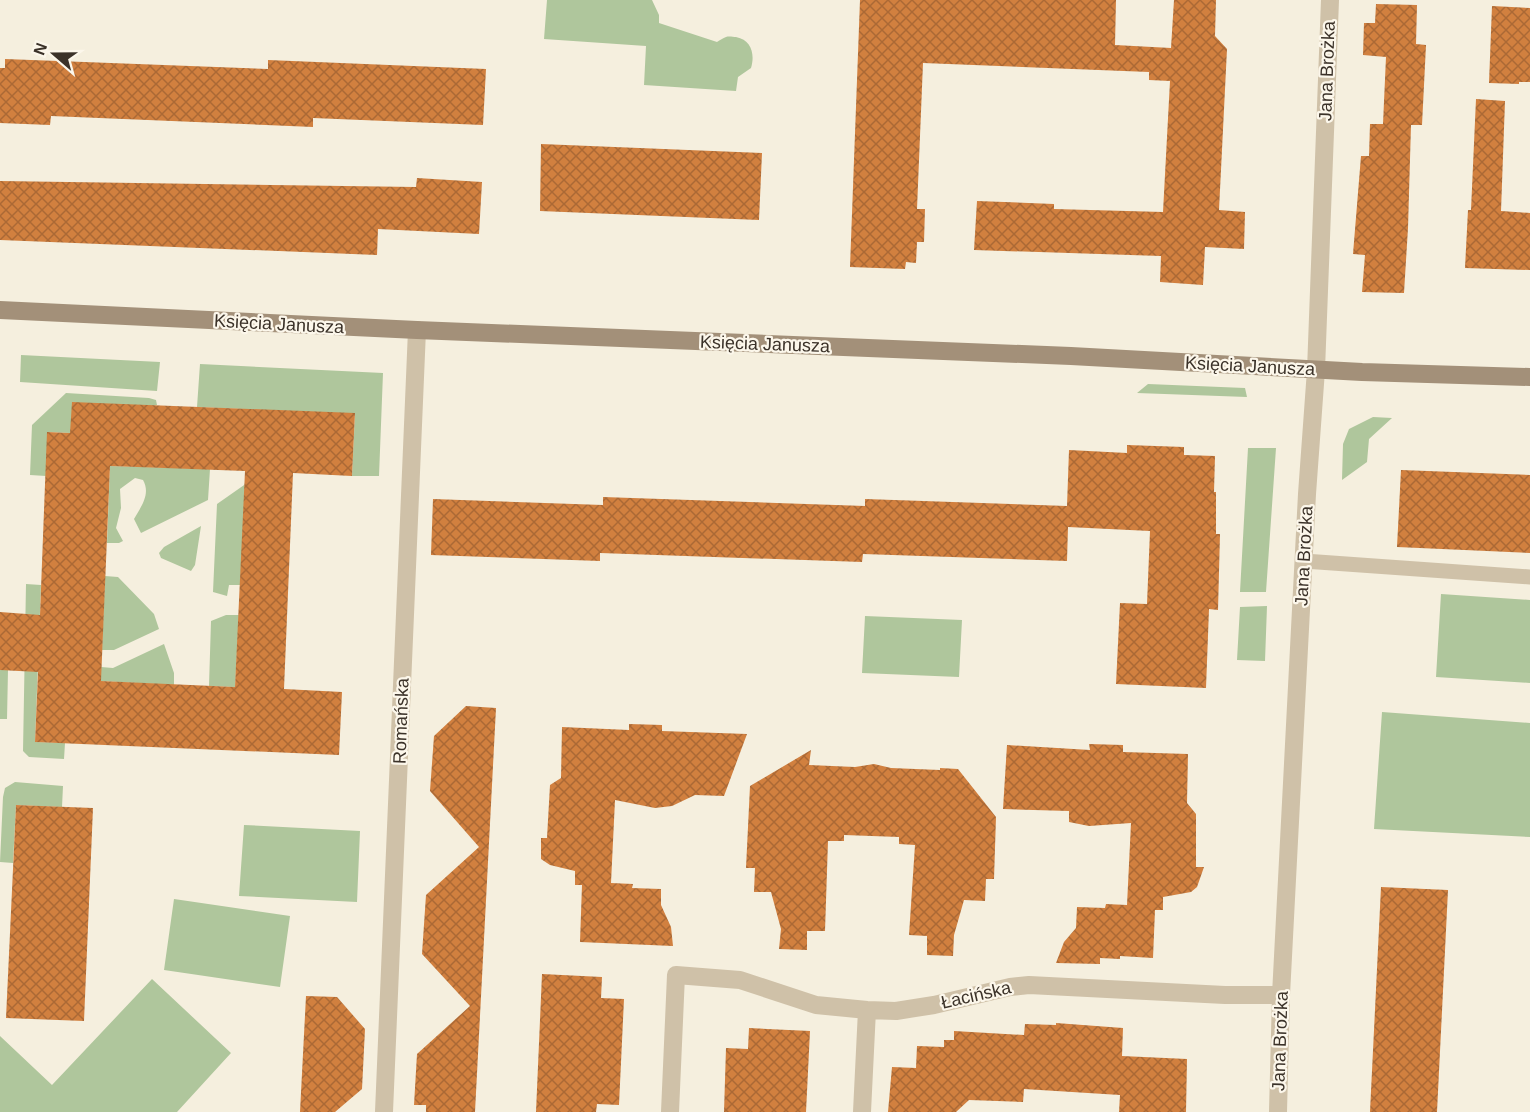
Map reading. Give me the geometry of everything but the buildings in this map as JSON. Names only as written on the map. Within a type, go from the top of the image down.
[{"type":"street","name":"Jana Brożka","points":[[1278,1112],[1281,995],[1316,370],[1330,0]]},
{"type":"street","name":"Księcia Janusza","points":[[0,310],[417,330],[1082,357],[1316,370],[1530,376]]},
{"type":"street","name":"Romańska","points":[[384,1112],[417,330]]},
{"type":"street","name":"Łacińska","points":[[670,1112],[676,975],[740,980],[816,1005],[896,1011],[1010,987],[1045,984],[1225,995],[1281,995]]},
{"type":"street","points":[[862,1112],[867,1010]]},
{"type":"lane","points":[[1304,561],[1530,577]]},
{"type":"green space","points":[[547,0],[652,0],[659,15],[659,23],[717,42],[728,37],[746,41],[753,58],[751,68],[738,77],[736,91],[644,85],[646,46],[544,39]]},
{"type":"green space","points":[[21,355],[160,362],[157,391],[20,382]]},
{"type":"green space","points":[[200,364],[383,373],[379,476],[352,476],[355,414],[197,407]]},
{"type":"green space","points":[[1148,384],[1245,388],[1247,397],[1137,393]]},
{"type":"green space","points":[[66,393],[149,398],[156,400],[157,405],[70,433],[48,432],[46,476],[30,475],[32,425]]},
{"type":"green space","points":[[1373,417],[1392,418],[1369,439],[1367,462],[1342,480],[1343,444],[1349,429]]},
{"type":"green space","points":[[1248,448],[1276,448],[1266,592],[1240,592]]},
{"type":"green space","points":[[110,466],[210,469],[208,500],[141,533],[134,519],[144,500],[146,490],[143,480],[135,478],[120,489],[121,508],[116,528],[123,541],[107,543]]},
{"type":"green space","points":[[247,483],[240,585],[229,585],[227,596],[213,592],[217,504]]},
{"type":"green space","points":[[201,526],[195,565],[191,571],[161,558],[159,553],[164,547]]},
{"type":"green space","points":[[105,576],[118,577],[154,614],[159,629],[114,650],[102,650]]},
{"type":"green space","points":[[26,584],[41,585],[35,742],[65,743],[64,759],[29,757],[23,751]]},
{"type":"green space","points":[[1441,594],[1530,600],[1530,683],[1436,677]]},
{"type":"green space","points":[[1267,606],[1265,661],[1237,660],[1240,607]]},
{"type":"green space","points":[[226,615],[239,615],[235,687],[209,686],[211,621]]},
{"type":"green space","points":[[865,616],[962,620],[959,677],[862,673]]},
{"type":"green space","points":[[164,644],[174,673],[174,685],[101,681],[101,667],[113,668]]},
{"type":"green space","points":[[0,670],[8,670],[7,719],[0,719]]},
{"type":"green space","points":[[1382,712],[1530,723],[1530,837],[1374,829]]},
{"type":"green space","points":[[15,782],[63,786],[62,807],[16,805],[13,863],[0,862],[3,797],[5,788]]},
{"type":"green space","points":[[244,825],[360,831],[357,902],[239,896]]},
{"type":"green space","points":[[174,899],[290,916],[280,987],[164,970]]},
{"type":"green space","points":[[152,979],[231,1053],[177,1112],[0,1112],[0,1036],[52,1085]]}]
